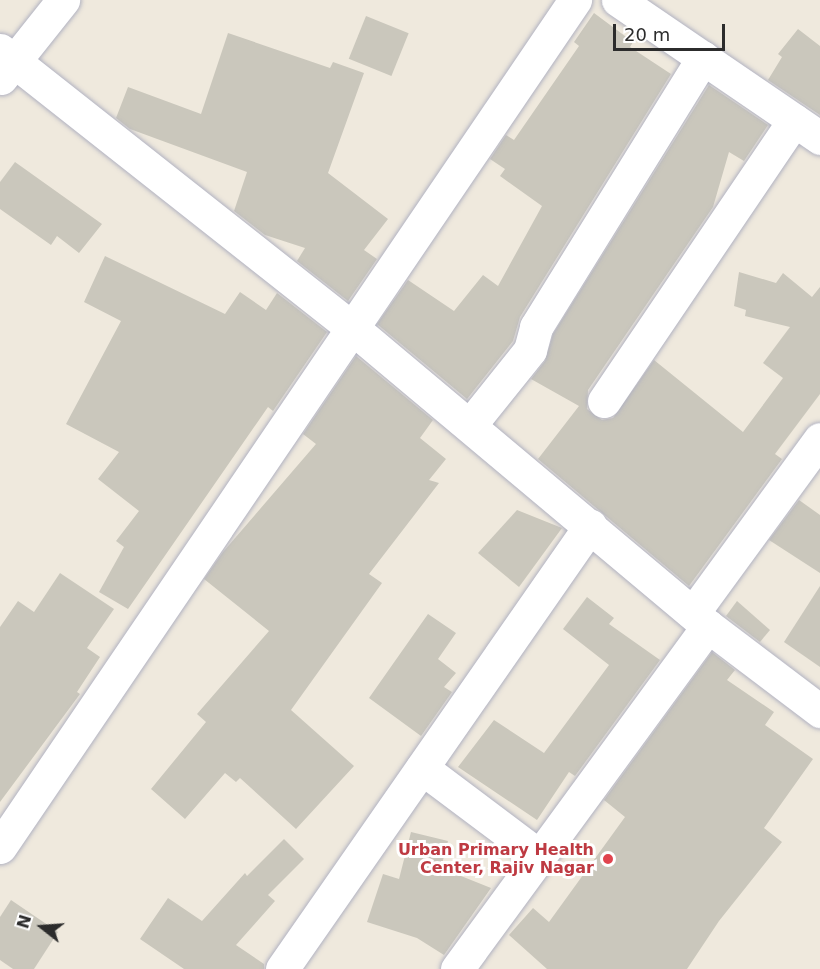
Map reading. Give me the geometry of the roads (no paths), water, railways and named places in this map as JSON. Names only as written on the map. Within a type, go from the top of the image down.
[{"type":"street","points":[[63,0],[5,64],[350,326],[701,619],[820,711]]},
{"type":"street","points":[[0,847],[350,326],[575,0]]},
{"type":"street","points":[[604,401],[807,129],[618,0]]},
{"type":"street","points":[[470,425],[530,350],[536,327],[703,58]]},
{"type":"street","points":[[457,969],[540,856],[820,439]]},
{"type":"street","points":[[282,969],[590,526]]},
{"type":"street","points":[[422,768],[540,856]]},
{"type":"place","name":"Urban Primary Health Center, Rajiv Nagar","points":[[608,859]]}]
